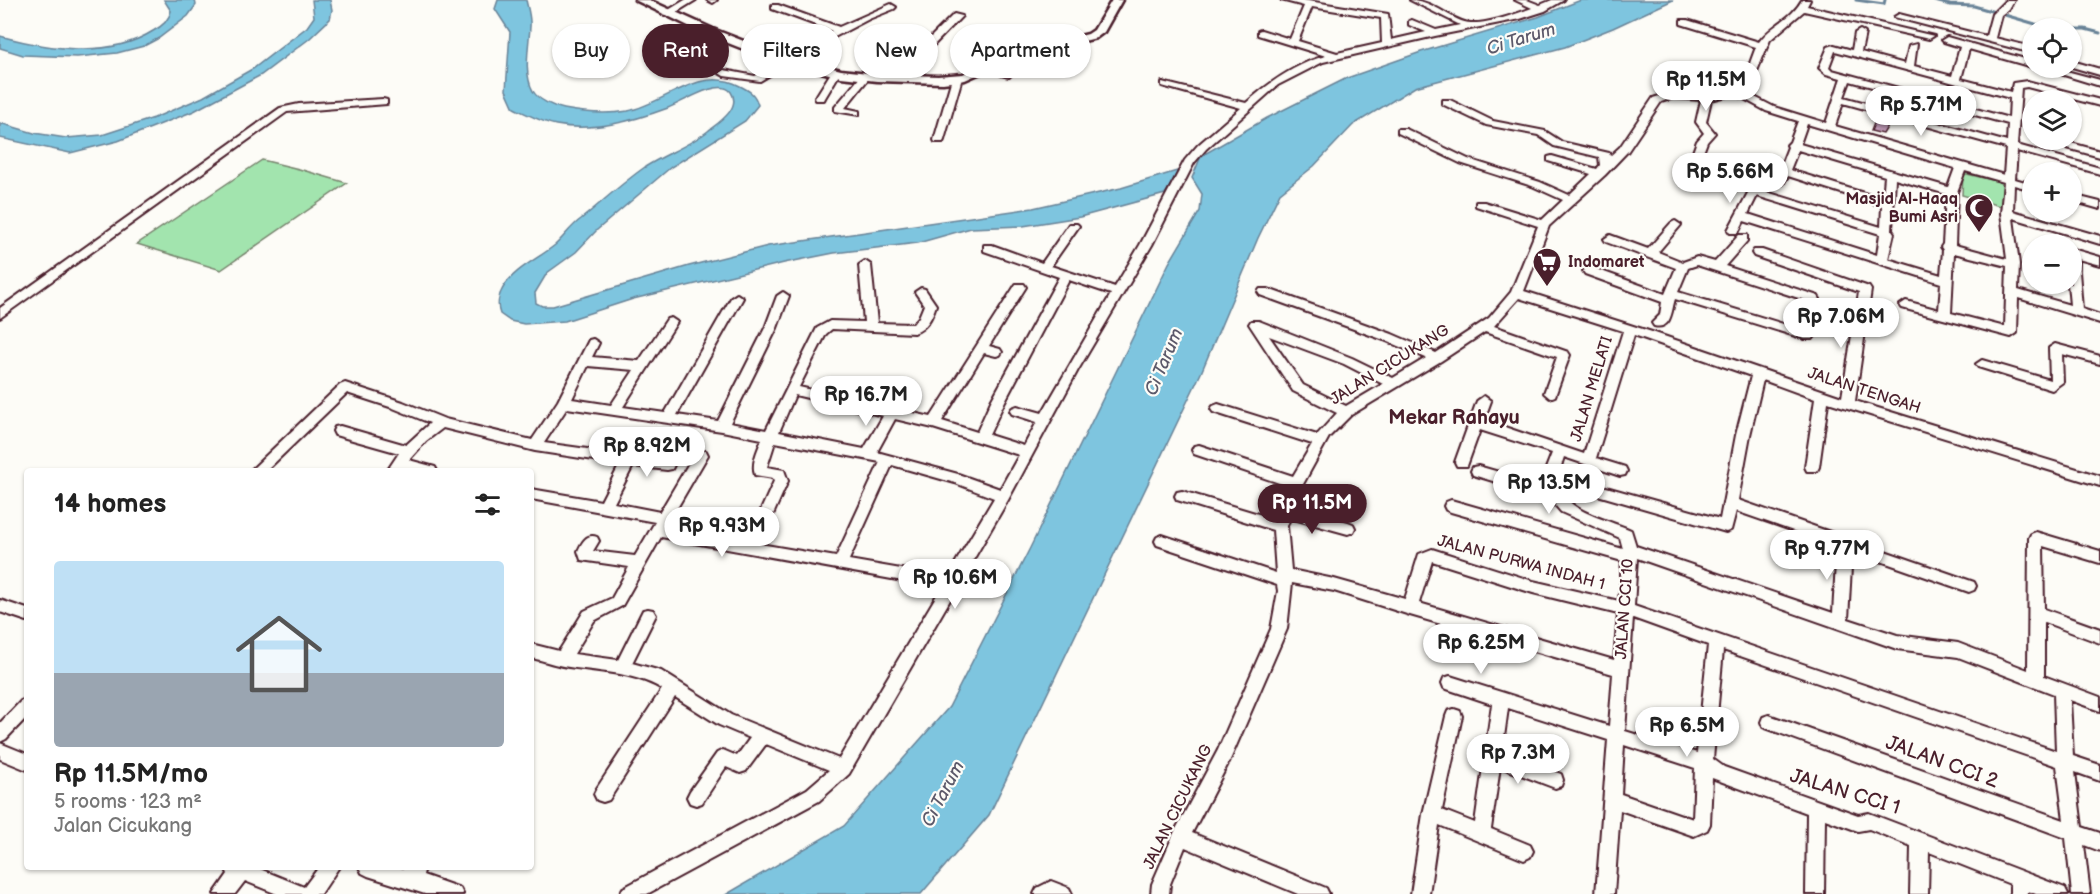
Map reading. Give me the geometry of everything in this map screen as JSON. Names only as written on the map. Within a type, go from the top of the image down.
[{"type":"street","points":[[640,0],[741,47]]},
{"type":"street","points":[[667,14],[692,0]]},
{"type":"street","points":[[1091,35],[1096,34],[1117,0]]},
{"type":"street","points":[[1285,0],[1385,16],[1387,45]]},
{"type":"street","points":[[1414,0],[1470,27]]},
{"type":"street","points":[[1519,0],[1543,5]]},
{"type":"street","points":[[629,894],[813,795],[843,768],[1003,496],[1165,211],[1189,162],[1202,147],[1246,106],[1275,83],[1334,55],[1517,17],[1560,0]]},
{"type":"street","points":[[1990,39],[1997,13],[2006,7],[2010,0]]},
{"type":"street","points":[[1350,10],[1358,2],[1387,6]]},
{"type":"street","points":[[1294,41],[1309,4]]},
{"type":"street","points":[[1929,36],[1804,4],[1773,32],[1762,46],[1747,83],[1736,91],[1770,109],[1804,120],[2022,183]]},
{"type":"street","points":[[775,7],[822,24]]},
{"type":"street","points":[[842,31],[891,7]]},
{"type":"street","points":[[916,79],[927,55],[927,46],[957,16]]},
{"type":"street","points":[[1899,17],[2022,47]]},
{"type":"street","points":[[1684,22],[1762,46]]},
{"type":"street","points":[[1412,23],[1435,33]]},
{"type":"street","points":[[1261,33],[1294,41],[1334,55]]},
{"type":"street","points":[[1856,54],[1860,33]]},
{"type":"street","points":[[1947,40],[2022,61]]},
{"type":"street","points":[[1956,80],[1965,45]]},
{"type":"street","points":[[1909,67],[1914,46]]},
{"type":"street","points":[[2013,122],[1825,70],[1831,49],[1956,80],[2015,90],[2027,84],[2045,90]]},
{"type":"street","points":[[2082,66],[2100,72]]},
{"type":"street","points":[[2082,70],[2100,83]]},
{"type":"street","points":[[1830,127],[1846,77]]},
{"type":"street","points":[[820,98],[832,78]]},
{"type":"street","points":[[855,113],[839,109],[864,78],[957,78],[939,140]]},
{"type":"street","points":[[1165,84],[1246,106]]},
{"type":"street","points":[[1906,305],[2007,332],[2011,331],[2013,264],[2007,213],[2015,90]]},
{"type":"street","name":"JALAN CICUKANG","points":[[1160,894],[1161,884],[1182,837],[1224,755],[1279,629],[1284,602],[1280,526],[1297,483],[1330,426],[1346,412],[1437,358],[1500,314],[1517,293],[1544,224],[1624,149],[1657,100],[1672,95],[1707,98],[1736,91]]},
{"type":"street","points":[[1691,171],[1702,141],[1710,133],[1701,122],[1707,98]]},
{"type":"street","points":[[1839,99],[2069,162],[2070,150]]},
{"type":"street","points":[[2082,100],[2100,103]]},
{"type":"street","points":[[0,314],[284,111],[299,107],[383,102]]},
{"type":"street","points":[[1446,102],[1490,123],[1541,133],[1558,144],[1605,155],[1604,170],[1552,159]]},
{"type":"street","points":[[1717,267],[1738,234],[1741,216],[1760,180],[1779,182],[1804,120]]},
{"type":"street","points":[[1402,131],[1464,161],[1536,184],[1570,199]]},
{"type":"street","points":[[1792,145],[1890,176],[1952,192]]},
{"type":"street","points":[[2082,147],[2100,154]]},
{"type":"street","points":[[1945,316],[1947,247],[1952,192],[1961,166]]},
{"type":"street","points":[[2082,166],[2100,171]]},
{"type":"street","points":[[1783,171],[1887,204]]},
{"type":"street","points":[[1882,261],[1888,233],[1887,204],[1890,176]]},
{"type":"street","points":[[1753,191],[1888,233]]},
{"type":"street","points":[[2082,201],[2100,206]]},
{"type":"street","points":[[1480,204],[1544,224]]},
{"type":"street","points":[[2007,213],[2100,240]]},
{"type":"street","points":[[1741,216],[1946,281]]},
{"type":"street","points":[[1650,254],[1675,225]]},
{"type":"street","points":[[1044,268],[1073,226]]},
{"type":"street","points":[[1610,239],[1683,266],[1696,261],[1814,299]]},
{"type":"street","points":[[1947,247],[2013,264]]},
{"type":"street","points":[[988,249],[1119,292]]},
{"type":"street","points":[[1758,253],[1865,290],[1848,404]]},
{"type":"street","points":[[2082,256],[2100,261]]},
{"type":"street","points":[[866,265],[871,327]]},
{"type":"street","points":[[1651,336],[1658,323],[1664,319],[1683,266]]},
{"type":"street","points":[[1589,271],[1669,300],[1809,336]]},
{"type":"street","points":[[981,438],[998,401],[1066,275]]},
{"type":"street","points":[[934,423],[1020,287]]},
{"type":"street","points":[[752,546],[782,481],[779,474],[759,469],[771,435],[825,327],[914,329],[919,327],[930,305],[921,292]]},
{"type":"street","points":[[1264,292],[1388,337],[1437,358]]},
{"type":"street","points":[[2012,292],[2100,319]]},
{"type":"street","name":"JALAN TENGAH","points":[[1517,293],[1651,336],[1822,396],[2100,481]]},
{"type":"street","points":[[2075,294],[2076,311]]},
{"type":"street","points":[[722,426],[771,328],[783,296]]},
{"type":"street","points":[[669,417],[737,298]]},
{"type":"street","points":[[614,411],[671,322]]},
{"type":"street","points":[[1346,412],[1298,388],[1255,324],[1348,361],[1395,384]]},
{"type":"street","points":[[1484,327],[1564,355],[1550,393]]},
{"type":"street","name":"JALAN MELATI","points":[[1589,460],[1630,329]]},
{"type":"street","points":[[535,446],[564,403],[593,343]]},
{"type":"street","points":[[981,348],[996,352]]},
{"type":"street","points":[[1982,364],[2052,385],[2056,382],[2055,348],[2100,360]]},
{"type":"street","points":[[584,361],[643,366]]},
{"type":"street","points":[[1599,490],[1722,527],[1726,526],[1758,374]]},
{"type":"street","points":[[260,468],[345,388],[391,402],[442,423],[535,446],[667,465]]},
{"type":"street","points":[[792,390],[934,423],[1026,452]]},
{"type":"street","points":[[1812,467],[1822,396]]},
{"type":"street","points":[[1462,462],[1484,401]]},
{"type":"street","points":[[564,403],[722,426],[888,459],[949,476],[1003,496]]},
{"type":"street","points":[[1218,409],[1320,441]]},
{"type":"street","points":[[1017,411],[1045,419]]},
{"type":"street","points":[[868,455],[891,413]]},
{"type":"street","points":[[397,467],[408,451],[423,436],[442,423]]},
{"type":"street","name":"JALAN MELATI","points":[[1476,423],[1620,471]]},
{"type":"street","points":[[340,431],[408,451]]},
{"type":"street","points":[[1199,450],[1297,483]]},
{"type":"street","name":"JALAN MELATI","points":[[1551,493],[1548,480],[1559,452]]},
{"type":"street","points":[[563,659],[590,616],[616,602],[701,455]]},
{"type":"street","points":[[840,564],[888,459]]},
{"type":"street","points":[[605,507],[630,460]]},
{"type":"street","points":[[1478,471],[1551,493],[1556,500],[1569,509],[1626,534],[1629,553]]},
{"type":"street","points":[[534,495],[605,507],[660,524],[752,546],[951,584]]},
{"type":"street","points":[[1182,496],[1280,526]]},
{"type":"street","points":[[1730,503],[1969,586]]},
{"type":"street","points":[[1451,506],[1629,553],[1897,642],[1958,651],[2100,704]]},
{"type":"street","points":[[1284,511],[1348,528]]},
{"type":"street","points":[[2036,679],[2036,538],[2100,557]]},
{"type":"street","points":[[1162,540],[1283,578],[1334,585],[1621,669]]},
{"type":"street","points":[[592,542],[585,551],[586,556],[639,562]]},
{"type":"street","points":[[1840,623],[1845,542]]},
{"type":"street","name":"JALAN CCI 10","points":[[1605,894],[1629,553]]},
{"type":"street","name":"JALAN PURWA INDAH 1","points":[[1410,609],[1424,558],[1432,555],[1533,587],[1625,609]]},
{"type":"street","points":[[0,606],[24,611]]},
{"type":"street","points":[[1625,609],[2100,773]]},
{"type":"street","points":[[2037,614],[2100,636]]},
{"type":"street","points":[[622,668],[648,615]]},
{"type":"street","points":[[1611,799],[1694,828],[1699,827],[1716,640]]},
{"type":"street","points":[[534,652],[655,676],[708,712],[843,768]]},
{"type":"street","name":"JALAN CCI 1","points":[[1450,683],[1704,763],[1719,773],[1858,824],[1869,821],[1920,840],[2019,886],[2059,894]]},
{"type":"street","points":[[603,794],[672,687]]},
{"type":"street","points":[[2062,690],[2065,760],[2081,894]]},
{"type":"street","points":[[1482,832],[1501,699]]},
{"type":"street","points":[[0,734],[24,714]]},
{"type":"street","points":[[1420,894],[1432,814],[1454,716]]},
{"type":"street","name":"JALAN CCI 2","points":[[1769,722],[1816,741],[1874,759],[2100,842]]},
{"type":"street","points":[[696,797],[723,758],[740,765],[762,736]]},
{"type":"street","points":[[0,751],[24,761]]},
{"type":"street","points":[[1493,757],[1555,780]]},
{"type":"street","points":[[1815,894],[1816,808]]},
{"type":"street","points":[[1432,814],[1482,832],[1524,851]]},
{"type":"street","points":[[1182,837],[1320,894]]},
{"type":"street","points":[[1919,894],[1920,840]]},
{"type":"street","points":[[223,894],[237,870]]},
{"type":"street","points":[[240,870],[297,894]]},
{"type":"street","points":[[310,894],[328,870]]},
{"type":"street","points":[[378,870],[454,894]]},
{"type":"street","points":[[1043,894],[1051,890],[1063,894]]},
{"type":"green space","points":[[262,160],[347,183],[221,270],[137,244]]},
{"type":"green space","points":[[1963,173],[2004,183],[2003,207],[1962,195]]},
{"type":"water","points":[[164,0],[195,0],[196,5],[188,16],[159,38],[144,46],[117,53],[77,57],[23,55],[0,48],[0,36],[38,45],[78,49],[98,48],[136,40],[164,23],[171,11]]},
{"type":"water","points":[[312,0],[330,0],[332,10],[330,19],[309,39],[261,75],[194,111],[118,141],[70,153],[0,138],[0,123],[34,133],[66,138],[102,135],[154,118],[203,97],[254,68],[307,27],[314,17]]},
{"type":"water","points":[[498,0],[526,0],[530,20],[528,76],[535,94],[551,105],[588,112],[628,111],[683,88],[711,80],[725,81],[744,88],[754,95],[758,105],[745,121],[671,167],[597,230],[576,252],[547,273],[535,293],[536,303],[542,306],[553,306],[689,266],[768,246],[1033,208],[1121,188],[1180,170],[1165,194],[1080,217],[1023,226],[971,228],[918,243],[834,253],[784,263],[633,299],[565,321],[524,324],[510,321],[500,314],[498,301],[503,288],[513,275],[555,245],[577,222],[637,173],[693,141],[717,124],[731,109],[734,98],[726,88],[709,89],[655,113],[598,126],[570,127],[540,120],[514,108],[506,90],[510,32],[495,9]]},
{"type":"water","name":"Ci Tarum","points":[[1581,0],[1673,0],[1565,47],[1415,87],[1353,125],[1314,166],[1280,193],[1258,238],[1201,373],[989,815],[921,894],[727,894],[844,826],[949,707],[1030,548],[1169,263],[1200,211],[1202,194],[1192,178],[1201,156],[1267,118],[1347,78],[1421,52],[1538,17]]},
{"type":"building","points":[[1883,108],[1895,111],[1891,121],[1879,118]]},
{"type":"waterway","points":[[1856,0],[1884,4],[1885,0]]},
{"type":"waterway","points":[[1931,0],[1950,5],[1974,6],[2022,20]]},
{"type":"waterway","points":[[2082,29],[2100,33]]},
{"type":"place","name":"Masjid Al-Haaq Bumi Asri","points":[[1979,234]]},
{"type":"place","name":"Indomaret","points":[[1547,288]]},
{"type":"district","name":"Mekar Rahayu","points":[[1454,418]]}]
